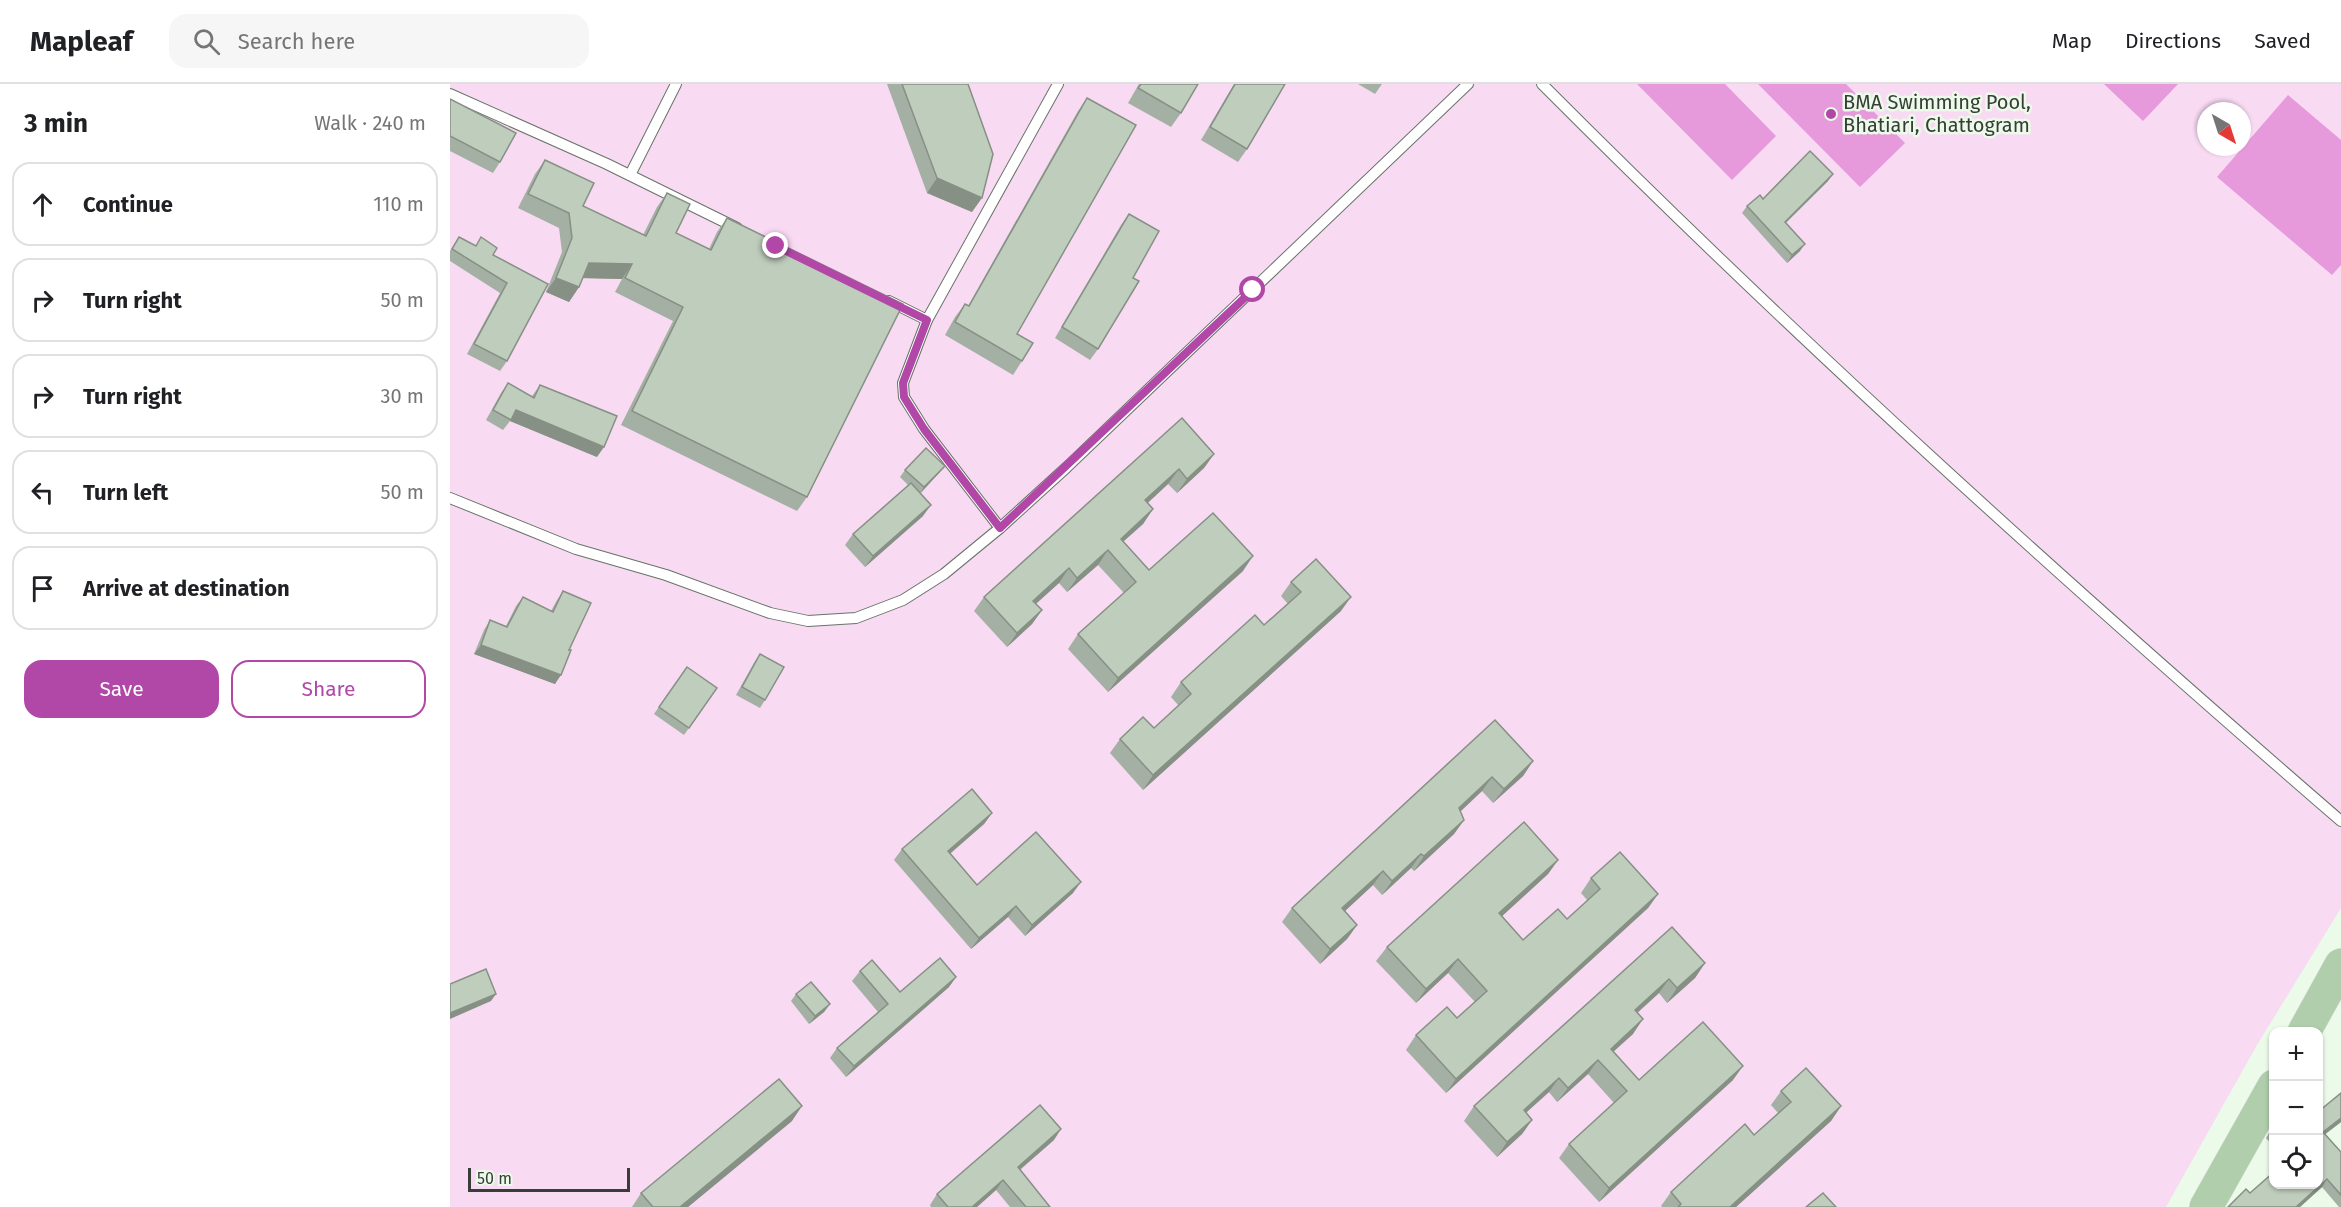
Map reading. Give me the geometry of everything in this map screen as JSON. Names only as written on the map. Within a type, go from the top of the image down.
[{"type":"main road","points":[[2307,1027],[2341,965]]},
{"type":"main road","points":[[2206,1207],[2269,1095]]},
{"type":"lane","points":[[630,175],[676,84]]},
{"type":"lane","points":[[1000,528],[924,429],[904,397],[903,383],[927,320],[1058,84]]},
{"type":"lane","points":[[450,498],[576,549],[666,575],[770,613],[808,621],[855,618],[903,600],[944,574],[1000,528],[1468,84]]},
{"type":"lane","points":[[1542,84],[1787,324],[1957,482],[2148,654],[2341,821]]},
{"type":"lane","points":[[450,94],[630,175],[745,231]]},
{"type":"lane","points":[[884,299],[927,320]]},
{"type":"shaded area","points":[[450,84],[2341,84],[2341,908],[2257,1045],[2166,1207],[450,1207]]},
{"type":"shaded area","points":[[1637,84],[1725,84],[1776,136],[1732,180]]},
{"type":"shaded area","name":"BMA Swimming Pool, Bhatiari, Chattogram","points":[[1758,84],[1846,84],[1905,143],[1860,187]]},
{"type":"shaded area","points":[[2104,84],[2178,84],[2143,121]]},
{"type":"shaded area","points":[[2288,95],[2341,140],[2341,265],[2332,275],[2217,177],[2235,156],[2251,156],[2251,138]]},
{"type":"building","points":[[902,84],[968,84],[993,154],[982,198],[937,178]]},
{"type":"building","points":[[1141,84],[1198,84],[1181,113],[1138,88]]},
{"type":"building","points":[[1235,84],[1285,84],[1247,149],[1210,127]]},
{"type":"building","points":[[1087,98],[1136,125],[1017,334],[1033,343],[1022,361],[955,322],[965,304],[969,306]]},
{"type":"building","points":[[450,99],[516,133],[500,162],[450,136]]},
{"type":"building","points":[[1810,151],[1833,174],[1785,222],[1805,244],[1792,255],[1747,206],[1760,195],[1763,199]]},
{"type":"building","points":[[545,160],[594,183],[583,206],[646,236],[667,193],[690,204],[676,233],[711,250],[727,218],[903,304],[807,497],[632,411],[683,307],[625,278],[632,264],[589,263],[579,287],[556,278],[572,238],[569,213],[528,194]]},
{"type":"building","points":[[1129,214],[1159,231],[1133,278],[1139,281],[1098,349],[1062,327]]},
{"type":"building","points":[[459,237],[476,246],[481,237],[497,248],[493,255],[548,284],[507,361],[474,344],[507,283],[452,249]]},
{"type":"building","points":[[508,383],[534,398],[540,385],[617,416],[604,447],[516,410],[511,420],[493,410]]},
{"type":"building","points":[[1182,418],[1214,454],[1187,479],[1179,469],[1145,500],[1153,509],[1121,539],[1149,570],[1213,513],[1253,556],[1118,678],[1078,634],[1136,582],[1108,550],[1077,578],[1069,568],[1033,601],[1042,610],[1017,633],[984,597]]},
{"type":"building","points":[[926,448],[945,466],[924,487],[905,470]]},
{"type":"building","points":[[911,483],[931,505],[873,556],[853,534]]},
{"type":"building","points":[[1316,559],[1351,597],[1153,775],[1120,739],[1143,717],[1154,728],[1191,694],[1181,682],[1255,615],[1264,625],[1301,592],[1291,582]]},
{"type":"building","points":[[563,591],[591,603],[569,650],[571,650],[561,675],[481,645],[490,620],[507,627],[523,597],[553,612]]},
{"type":"building","points":[[760,654],[784,667],[765,700],[742,687]]},
{"type":"building","points":[[687,667],[717,688],[689,728],[659,707]]},
{"type":"building","points":[[1495,720],[1533,761],[1504,789],[1492,777],[1459,808],[1464,820],[1424,856],[1421,854],[1392,881],[1383,871],[1342,908],[1357,925],[1330,949],[1292,908]]},
{"type":"building","points":[[972,789],[992,813],[948,851],[977,885],[1036,832],[1081,882],[1032,925],[1016,906],[979,938],[902,849]]},
{"type":"building","points":[[1524,822],[1558,860],[1499,913],[1523,940],[1558,909],[1567,919],[1600,889],[1591,878],[1620,852],[1658,894],[1456,1079],[1416,1035],[1447,1007],[1457,1018],[1487,991],[1458,959],[1426,989],[1387,947]]},
{"type":"building","points":[[1672,927],[1705,963],[1677,988],[1669,979],[1635,1010],[1643,1019],[1611,1049],[1639,1080],[1703,1022],[1743,1066],[1609,1188],[1569,1144],[1627,1091],[1598,1060],[1568,1088],[1559,1078],[1524,1110],[1532,1120],[1507,1142],[1474,1106]]},
{"type":"building","points":[[940,958],[956,977],[854,1066],[837,1048],[888,1004],[860,971],[872,960],[900,992]]},
{"type":"building","points":[[486,969],[496,994],[450,1013],[450,984]]},
{"type":"building","points":[[811,982],[830,1004],[815,1016],[796,994]]},
{"type":"building","points":[[1806,1068],[1841,1106],[1730,1207],[1678,1207],[1681,1204],[1671,1192],[1745,1124],[1754,1135],[1791,1102],[1781,1091]]},
{"type":"building","points":[[779,1079],[802,1106],[680,1207],[653,1207],[641,1193]]},
{"type":"building","points":[[2341,1093],[2341,1118],[2323,1132],[2323,1108]]},
{"type":"building","points":[[1040,1105],[1061,1129],[1018,1167],[1050,1207],[1026,1207],[1003,1180],[972,1207],[948,1207],[937,1194]]},
{"type":"building","points":[[2323,1132],[2341,1152],[2341,1195],[2327,1179],[2323,1183]]},
{"type":"building","points":[[2269,1176],[2269,1189],[2316,1189],[2296,1207],[2228,1207],[2246,1189],[2250,1193]]},
{"type":"building","points":[[1823,1193],[1836,1207],[1806,1207]]},
{"type":"place","name":"BMA Swimming Pool, Bhatiari, Chattogram","points":[[1831,114]]},
{"type":"route","points":[[776,246],[927,320],[903,383],[904,397],[924,429],[1000,528],[1253,290]]}]
